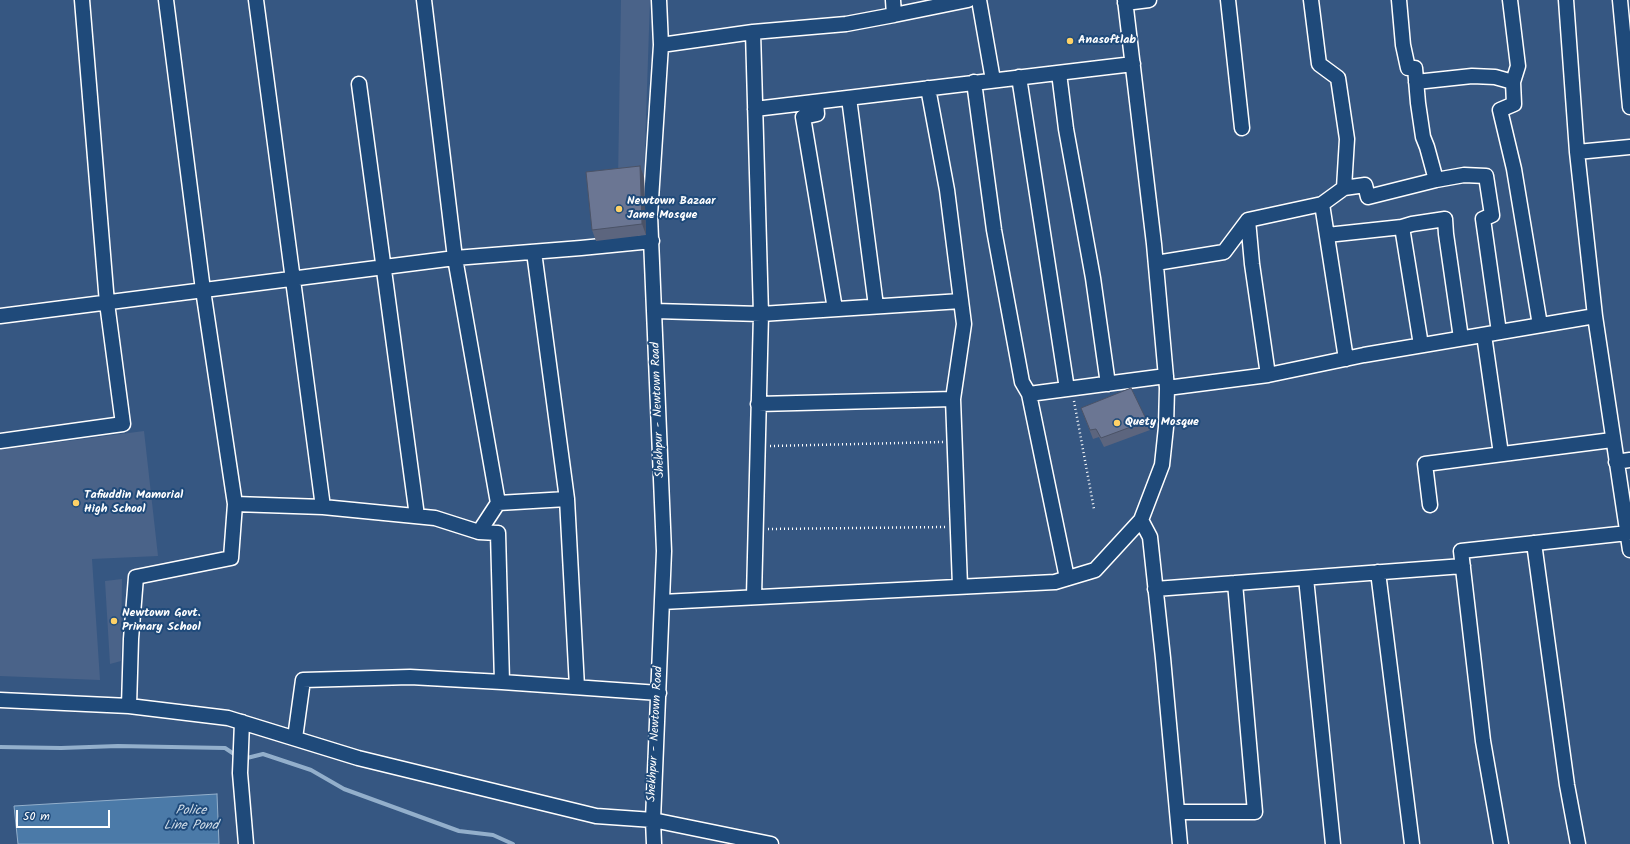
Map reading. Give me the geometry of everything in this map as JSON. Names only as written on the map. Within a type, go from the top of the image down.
[{"type":"street","points":[[0,441],[123,424],[107,303],[82,0]]},
{"type":"street","points":[[129,706],[131,639],[136,577],[230,558],[235,504],[203,290],[166,0]]},
{"type":"street","points":[[256,0],[322,507]]},
{"type":"street","points":[[424,0],[455,258],[498,503],[479,532]]},
{"type":"street","name":"Shekhpur - Newtown Road","points":[[654,844],[652,820],[664,551],[650,215],[661,45],[658,0]]},
{"type":"street","points":[[893,0],[894,15]]},
{"type":"street","points":[[661,45],[753,32],[846,24],[968,0]]},
{"type":"street","points":[[979,0],[993,80]]},
{"type":"street","points":[[662,602],[1055,582],[1095,570],[1141,520],[1162,465],[1166,427],[1167,382],[1156,263],[1125,1],[1149,0]]},
{"type":"street","points":[[1228,0],[1242,128]]},
{"type":"street","points":[[1311,0],[1319,64],[1338,78],[1347,139],[1344,188]]},
{"type":"street","points":[[1399,0],[1403,45],[1408,68],[1415,68],[1423,137],[1428,147],[1436,180]]},
{"type":"street","points":[[1510,0],[1518,66],[1513,82],[1514,104],[1500,110],[1514,169],[1540,325]]},
{"type":"street","points":[[1566,0],[1577,152],[1594,316],[1630,550]]},
{"type":"street","points":[[1620,0],[1630,107]]},
{"type":"street","points":[[753,32],[761,314],[754,597]]},
{"type":"street","points":[[755,109],[1133,64]]},
{"type":"street","points":[[1059,73],[1066,129],[1092,278],[1108,384]]},
{"type":"street","points":[[1416,82],[1472,76],[1495,77],[1513,82]]},
{"type":"street","points":[[1019,77],[1070,389]]},
{"type":"street","points":[[974,82],[994,230],[1022,382],[1029,394],[1067,578]]},
{"type":"street","points":[[359,84],[417,516]]},
{"type":"street","points":[[928,88],[947,190],[964,324],[953,399],[960,586]]},
{"type":"street","points":[[849,98],[876,306]]},
{"type":"street","points":[[816,102],[817,114],[803,117],[835,309]]},
{"type":"street","points":[[1577,152],[1630,147]]},
{"type":"street","points":[[1156,263],[1224,252],[1248,220],[1322,204],[1344,188],[1365,185],[1368,197],[1436,180],[1464,175],[1486,176],[1492,215],[1483,219],[1499,332]]},
{"type":"street","points":[[1322,204],[1346,358]]},
{"type":"street","points":[[1327,235],[1402,227],[1445,219],[1461,338]]},
{"type":"street","points":[[1248,220],[1252,264],[1268,375]]},
{"type":"street","points":[[1402,227],[1421,345]]},
{"type":"street","points":[[0,316],[455,258],[652,241]]},
{"type":"street","points":[[534,252],[567,499],[577,687]]},
{"type":"street","points":[[655,311],[761,314],[961,301]]},
{"type":"street","points":[[1029,394],[1108,384],[1167,382],[1268,375],[1346,358],[1594,316]]},
{"type":"street","points":[[1484,335],[1501,454]]},
{"type":"street","points":[[758,404],[953,399]]},
{"type":"street","points":[[1430,505],[1425,464],[1612,440]]},
{"type":"street","points":[[1616,462],[1630,460]]},
{"type":"street","points":[[498,503],[567,499]]},
{"type":"street","points":[[235,504],[322,507],[417,516],[435,518],[479,532],[498,533],[502,682]]},
{"type":"street","points":[[1141,520],[1150,537],[1180,844]]},
{"type":"street","points":[[1501,844],[1482,741],[1462,551],[1628,533]]},
{"type":"street","points":[[1534,543],[1567,785],[1578,844]]},
{"type":"street","points":[[1155,589],[1463,566]]},
{"type":"street","points":[[1378,572],[1412,844]]},
{"type":"street","points":[[1306,578],[1334,844]]},
{"type":"street","points":[[1177,812],[1254,812],[1235,583]]},
{"type":"street","points":[[295,738],[303,680],[410,677],[658,693]]},
{"type":"street","points":[[0,700],[129,706],[228,718],[358,758],[596,816],[652,820],[772,844]]},
{"type":"street","points":[[242,722],[240,773],[246,844]]},
{"type":"path","points":[[1070,389],[1094,509]]},
{"type":"path","points":[[757,446],[955,442]]},
{"type":"path","points":[[755,529],[958,527]]},
{"type":"shaded area","points":[[621,0],[650,0],[644,177],[618,180]]},
{"type":"shaded area","name":"Tafiuddin Mamorial High School","points":[[144,431],[158,556],[92,559],[100,680],[0,676],[0,450]]},
{"type":"shaded area","name":"Newtown Govt. Primary School","points":[[122,579],[121,661],[110,664],[105,581]]},
{"type":"water","name":"Police Line Pond","points":[[217,794],[219,844],[18,844],[14,806]]},
{"type":"building","name":"Newtown Bazaar Jame Mosque","points":[[640,166],[642,224],[592,230],[586,172]]},
{"type":"building","name":"Quety Mosque","points":[[1131,388],[1147,421],[1101,438],[1096,429],[1090,430],[1081,408]]},
{"type":"waterway","points":[[0,747],[61,748],[118,746],[225,748],[237,756]]},
{"type":"waterway","points":[[243,759],[263,754],[311,770],[344,789],[459,831],[493,835],[513,844]]},
{"type":"place","name":"Anasoftlab","points":[[1070,41]]},
{"type":"place","name":"Newtown Bazaar Jame Mosque","points":[[619,209]]},
{"type":"place","name":"Quety Mosque","points":[[1117,423]]},
{"type":"place","name":"Tafiuddin Mamorial High School","points":[[76,503]]},
{"type":"place","name":"Newtown Govt. Primary School","points":[[114,621]]}]
